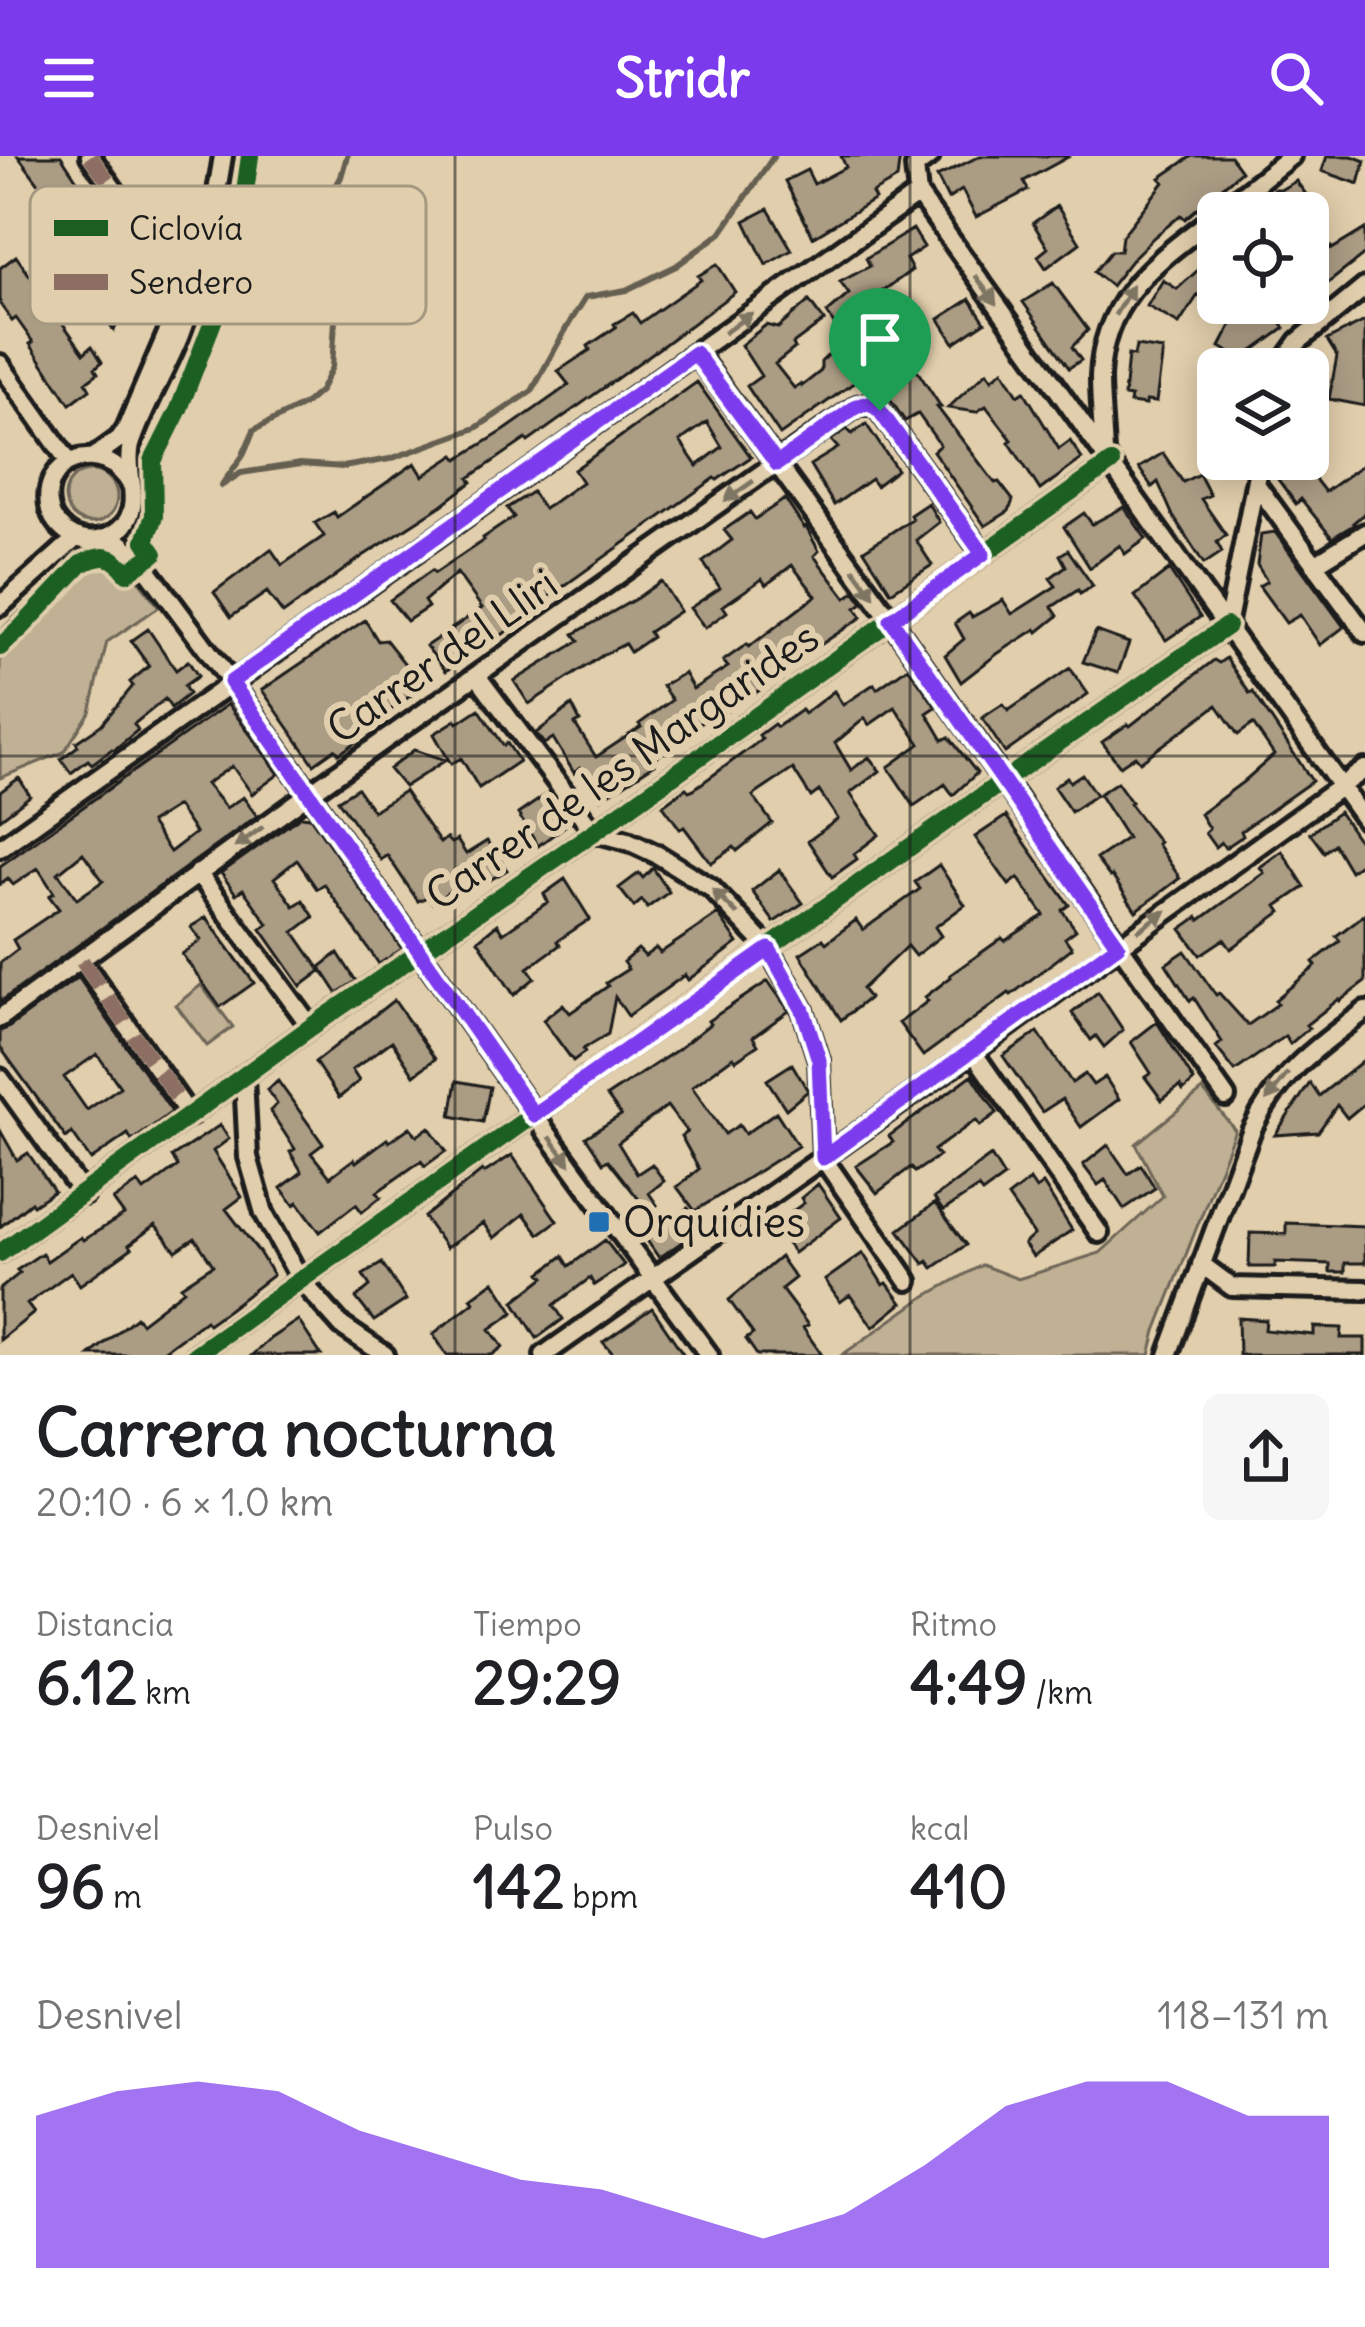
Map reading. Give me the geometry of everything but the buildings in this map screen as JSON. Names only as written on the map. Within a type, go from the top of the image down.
[{"type":"street","points":[[90,156],[111,186]]},
{"type":"street","points":[[208,186],[213,156]]},
{"type":"street","points":[[217,186],[223,156]]},
{"type":"street","points":[[930,156],[915,167],[918,194],[1365,820]]},
{"type":"street","points":[[1245,192],[1291,156]]},
{"type":"street","points":[[0,848],[918,194]]},
{"type":"street","points":[[1107,459],[1100,376],[1116,312],[1133,284],[1197,231]]},
{"type":"street","points":[[1293,348],[1365,287]]},
{"type":"street","points":[[171,324],[118,439],[94,457],[69,462],[58,473],[49,495],[50,510],[65,532],[76,538],[90,541],[111,536],[131,512],[130,447],[183,324]]},
{"type":"street","points":[[695,353],[891,620],[1226,1097]]},
{"type":"street","points":[[0,364],[69,462]]},
{"type":"street","name":"Carrer del Lliri","points":[[0,1018],[857,406],[870,403],[880,411],[983,554]]},
{"type":"street","points":[[94,457],[113,463],[131,485]]},
{"type":"street","name":"Carrer de les Margarides","points":[[0,1253],[311,1027],[891,620],[1107,459]]},
{"type":"street","points":[[195,1355],[1227,626],[1257,480]]},
{"type":"street","points":[[1256,484],[1365,633]]},
{"type":"street","points":[[1315,564],[1365,533]]},
{"type":"street","points":[[111,536],[142,562],[231,682],[534,1115],[709,1355]]},
{"type":"street","points":[[0,606],[76,538]]},
{"type":"street","points":[[478,677],[594,832],[658,855],[711,888],[769,949],[803,1010],[819,1060],[823,1158],[908,1281]]},
{"type":"street","points":[[544,1355],[1365,769]]},
{"type":"street","points":[[198,873],[311,1027]]},
{"type":"street","points":[[82,961],[190,1116]]},
{"type":"street","points":[[1168,1355],[1265,1102],[1298,1061],[1365,1011]]},
{"type":"street","points":[[973,1052],[1099,1233]]},
{"type":"street","points":[[244,1077],[248,1157],[264,1213],[300,1279],[342,1326],[385,1355]]},
{"type":"street","points":[[0,1078],[84,1195]]},
{"type":"street","points":[[1202,1264],[1232,1287],[1365,1290]]},
{"type":"shaded area","points":[[91,471],[109,479],[117,497],[109,515],[91,523],[73,515],[65,497],[73,479]]},
{"type":"shaded area","points":[[115,549],[159,607],[107,642],[90,712],[64,752],[0,778],[0,631],[87,551]]},
{"type":"shaded area","points":[[201,985],[233,1027],[207,1046],[176,1005]]},
{"type":"shaded area","points":[[1203,1090],[1235,1130],[1150,1355],[842,1355],[921,1299],[982,1265],[1018,1279],[1100,1253],[1163,1196],[1136,1144]]},
{"type":"waterway","points":[[336,186],[347,156]]},
{"type":"waterway","points":[[221,486],[241,473],[390,459],[476,428],[532,391],[586,297],[626,290],[676,266],[721,233],[774,156]]},
{"type":"waterway","points":[[223,483],[254,430],[320,391],[332,367],[335,324]]},
{"type":"marked path","points":[[90,156],[111,186]]},
{"type":"marked path","points":[[82,961],[190,1116]]},
{"type":"cycle path","points":[[246,186],[250,156]]},
{"type":"cycle path","points":[[0,647],[81,564],[107,557],[127,573],[154,554],[145,541],[154,516],[153,461],[212,324]]},
{"type":"cycle path","points":[[0,1253],[311,1027],[594,832],[1111,463]]},
{"type":"cycle path","points":[[195,1355],[1227,626]]},
{"type":"place","name":"Orquídies","points":[[599,1222]]},
{"type":"route","points":[[695,353],[777,464],[857,406],[870,403],[880,411],[983,554],[891,620],[1118,945],[823,1158],[819,1060],[803,1010],[769,949],[534,1115],[231,682],[695,353]]}]
